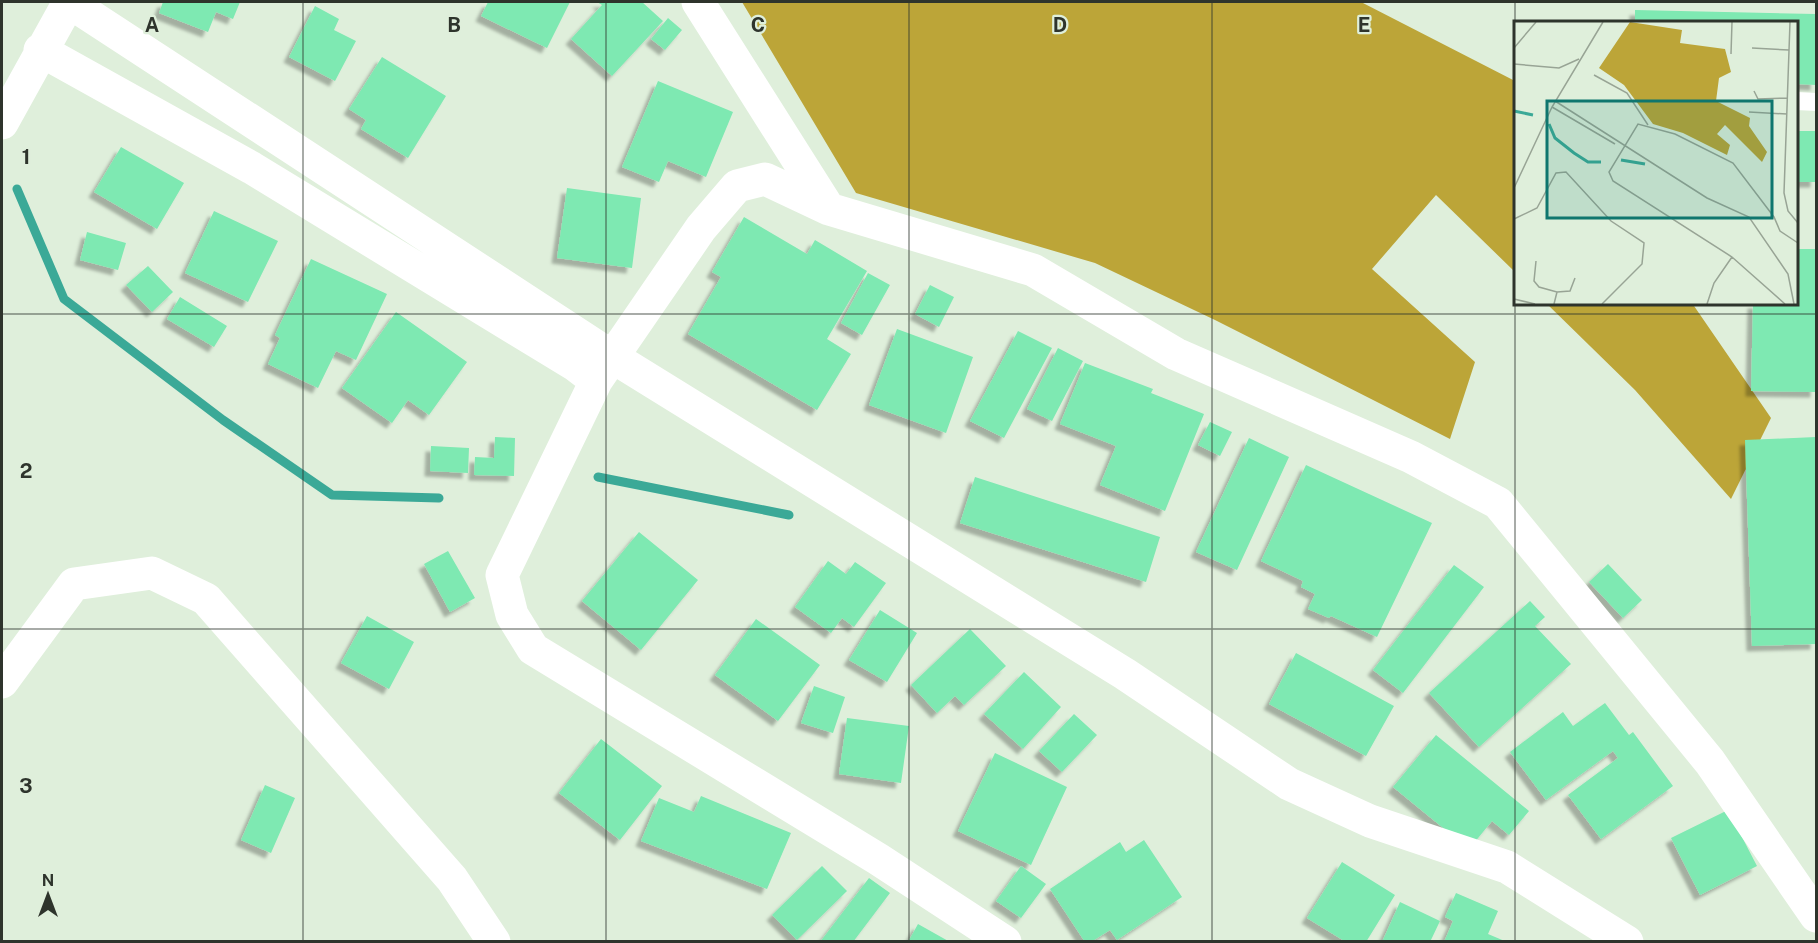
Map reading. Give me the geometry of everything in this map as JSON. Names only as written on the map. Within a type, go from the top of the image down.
[{"type":"street","points":[[2,123],[40,50],[69,2],[284,145],[604,369],[1125,674],[1289,783],[1370,821],[1508,867],[1627,942]]},
{"type":"street","points":[[698,2],[829,210]]},
{"type":"street","points":[[40,50],[252,168],[574,365],[604,369]]},
{"type":"street","points":[[1005,942],[878,859],[533,649],[512,615],[502,575],[604,369],[701,228],[737,186],[765,179],[829,210],[1033,270],[1176,354],[1412,457],[1498,502],[1710,762],[1816,916]]},
{"type":"street","points":[[2,682],[74,584],[152,573],[206,599],[452,879],[494,942]]},
{"type":"lane","points":[[1797,101],[1816,102]]},
{"type":"shaded area","points":[[742,2],[1361,2],[1514,80],[1514,271],[1436,195],[1372,269],[1475,362],[1450,439],[1215,320],[1095,263],[856,193]]},
{"type":"shaded area","points":[[1547,304],[1693,304],[1771,418],[1731,499],[1635,390]]},
{"type":"building","points":[[163,2],[240,2],[233,19],[216,12],[208,32],[159,13]]},
{"type":"building","points":[[488,2],[570,2],[547,48],[481,16]]},
{"type":"building","points":[[597,2],[642,2],[663,21],[612,76],[571,39],[602,5]]},
{"type":"building","points":[[315,6],[339,19],[334,30],[356,41],[335,81],[289,57]]},
{"type":"building","points":[[1635,10],[1816,14],[1816,85],[1797,84],[1797,21],[1635,21]]},
{"type":"building","points":[[668,18],[682,30],[665,50],[651,39]]},
{"type":"building","points":[[382,57],[446,96],[408,158],[361,129],[366,120],[349,109]]},
{"type":"building","points":[[658,81],[733,112],[706,177],[668,161],[659,182],[622,167]]},
{"type":"building","points":[[1797,131],[1816,131],[1816,182],[1797,182]]},
{"type":"building","points":[[121,147],[184,183],[157,229],[94,192]]},
{"type":"building","points":[[567,188],[641,198],[632,268],[557,258]]},
{"type":"building","points":[[214,211],[278,241],[248,302],[185,273]]},
{"type":"building","points":[[744,217],[807,254],[815,240],[867,271],[827,339],[851,354],[817,410],[688,334],[721,277],[712,272]]},
{"type":"building","points":[[87,232],[126,243],[118,270],[80,260]]},
{"type":"building","points":[[1797,249],[1816,249],[1816,392],[1751,391],[1753,304],[1797,304]]},
{"type":"building","points":[[311,259],[387,294],[356,360],[336,351],[318,388],[268,364],[280,338],[275,335]]},
{"type":"building","points":[[148,266],[173,292],[152,312],[126,285]]},
{"type":"building","points":[[868,273],[890,285],[862,335],[841,323]]},
{"type":"building","points":[[930,285],[954,297],[939,327],[915,314]]},
{"type":"building","points":[[180,297],[227,326],[214,347],[167,319]]},
{"type":"building","points":[[396,312],[467,362],[429,415],[408,400],[392,423],[342,388]]},
{"type":"building","points":[[897,329],[973,357],[946,433],[869,405]]},
{"type":"building","points":[[1018,331],[1052,348],[1004,438],[970,421]]},
{"type":"building","points":[[1058,348],[1083,361],[1052,421],[1027,409]]},
{"type":"building","points":[[1085,363],[1153,389],[1151,393],[1204,414],[1165,511],[1100,485],[1116,446],[1060,424]]},
{"type":"building","points":[[1210,422],[1232,432],[1220,456],[1198,445]]},
{"type":"building","points":[[495,437],[515,438],[514,476],[474,475],[475,457],[494,458]]},
{"type":"building","points":[[1816,437],[1816,644],[1752,646],[1745,440]]},
{"type":"building","points":[[1249,438],[1289,457],[1237,570],[1196,552]]},
{"type":"building","points":[[431,446],[469,448],[468,473],[430,471]]},
{"type":"building","points":[[1306,465],[1432,523],[1377,637],[1331,616],[1329,618],[1308,609],[1315,594],[1301,587],[1303,581],[1261,561]]},
{"type":"building","points":[[975,477],[1160,537],[1146,582],[960,523]]},
{"type":"building","points":[[639,532],[698,580],[641,650],[582,601]]},
{"type":"building","points":[[448,551],[475,598],[450,612],[424,564]]},
{"type":"building","points":[[828,561],[846,574],[855,562],[886,583],[854,627],[842,618],[831,633],[795,607]]},
{"type":"building","points":[[1608,564],[1642,600],[1623,618],[1589,582]]},
{"type":"building","points":[[1454,565],[1484,587],[1403,693],[1373,670]]},
{"type":"building","points":[[1530,601],[1545,617],[1535,626],[1571,664],[1479,747],[1429,693]]},
{"type":"building","points":[[880,610],[917,633],[887,682],[849,660]]},
{"type":"building","points":[[367,616],[414,642],[389,689],[341,663]]},
{"type":"building","points":[[756,619],[820,665],[778,721],[715,675]]},
{"type":"building","points":[[970,629],[1006,666],[964,705],[955,696],[937,713],[911,685]]},
{"type":"building","points":[[1296,653],[1394,706],[1366,756],[1269,704]]},
{"type":"building","points":[[1024,672],[1061,707],[1023,749],[984,714]]},
{"type":"building","points":[[814,686],[845,697],[833,733],[801,723]]},
{"type":"building","points":[[1605,703],[1629,735],[1633,732],[1673,786],[1601,839],[1568,795],[1618,758],[1613,751],[1546,800],[1510,752],[1563,712],[1573,726]]},
{"type":"building","points":[[1074,714],[1097,735],[1062,772],[1039,751]]},
{"type":"building","points":[[847,718],[909,726],[901,783],[839,774]]},
{"type":"building","points":[[1436,735],[1529,811],[1509,835],[1492,821],[1469,849],[1393,787]]},
{"type":"building","points":[[601,739],[662,786],[620,840],[559,793]]},
{"type":"building","points":[[995,753],[1067,787],[1031,865],[958,831]]},
{"type":"building","points":[[265,785],[295,798],[271,853],[241,840]]},
{"type":"building","points":[[701,796],[791,833],[767,889],[641,841],[659,798],[694,812]]},
{"type":"building","points":[[1728,810],[1757,866],[1700,895],[1671,838]]},
{"type":"building","points":[[1144,840],[1182,897],[1117,940],[1110,930],[1091,942],[1085,942],[1050,889],[1120,842],[1126,852]]},
{"type":"building","points":[[1342,862],[1395,895],[1366,942],[1346,942],[1307,918]]},
{"type":"building","points":[[822,866],[847,891],[797,940],[772,915]]},
{"type":"building","points":[[1021,866],[1046,884],[1021,918],[996,901]]},
{"type":"building","points":[[869,878],[890,893],[853,942],[820,942]]},
{"type":"building","points":[[1456,893],[1498,911],[1488,934],[1507,942],[1444,942],[1453,921],[1445,917]]},
{"type":"building","points":[[1400,902],[1440,921],[1430,942],[1382,942]]},
{"type":"building","points":[[918,924],[950,942],[908,942]]},
{"type":"waterway","points":[[17,189],[64,299],[223,420],[332,495],[439,498]]},
{"type":"waterway","points":[[598,477],[789,515]]}]
